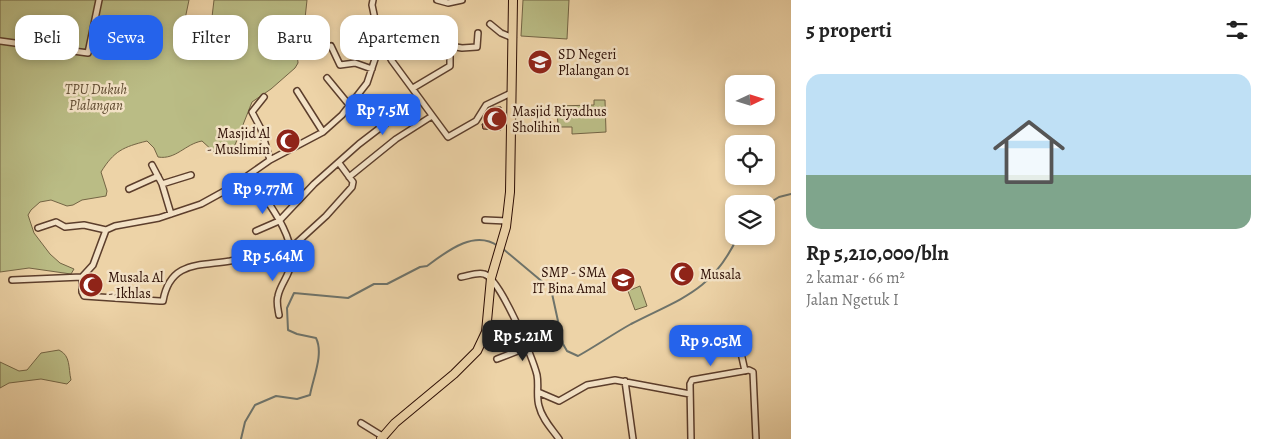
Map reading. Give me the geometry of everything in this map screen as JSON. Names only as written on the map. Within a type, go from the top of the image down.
[{"type":"main road","points":[[382,438],[395,424],[454,374],[480,347],[486,332],[491,278],[507,221],[511,167],[513,0]]},
{"type":"street","points":[[0,41],[88,53],[98,0]]},
{"type":"street","points":[[437,0],[448,3],[462,0]]},
{"type":"street","points":[[373,2],[376,15]]},
{"type":"street","points":[[490,24],[501,33],[513,38]]},
{"type":"street","points":[[458,47],[477,47],[478,33]]},
{"type":"street","points":[[331,46],[340,65],[355,63],[372,69]]},
{"type":"street","points":[[38,228],[56,222],[64,227],[84,226],[106,230],[171,214],[202,204],[230,188],[270,160],[323,132],[350,106],[367,83],[374,60]]},
{"type":"street","points":[[392,60],[448,137],[476,121],[486,104],[511,94]]},
{"type":"street","points":[[413,88],[450,66],[450,60]]},
{"type":"street","points":[[327,78],[350,106]]},
{"type":"street","points":[[297,90],[323,132]]},
{"type":"street","points":[[264,98],[252,112],[261,129],[270,160]]},
{"type":"street","points":[[256,231],[279,221],[314,184],[378,129],[420,98]]},
{"type":"street","points":[[349,177],[396,138],[432,116]]},
{"type":"street","points":[[106,230],[93,265],[82,277],[82,292],[84,296],[160,301],[163,300],[167,287],[172,280],[192,265],[227,261],[291,248],[326,216],[352,187],[353,182],[339,163]]},
{"type":"street","points":[[152,165],[162,184],[171,214]]},
{"type":"street","points":[[250,175],[279,221],[291,248],[291,263],[285,282],[278,295],[279,315]]},
{"type":"street","points":[[129,189],[158,176]]},
{"type":"street","points":[[162,184],[191,176]]},
{"type":"street","points":[[485,220],[507,221]]},
{"type":"street","points":[[461,278],[484,274],[491,278],[514,316],[528,347],[537,376],[542,414],[559,439]]},
{"type":"street","points":[[12,280],[82,277]]},
{"type":"street","points":[[497,359],[528,347]]},
{"type":"street","points":[[741,353],[745,371]]},
{"type":"street","points":[[691,439],[690,384],[696,379],[745,371],[753,372],[756,439]]},
{"type":"street","points":[[538,392],[558,401],[587,385],[598,382],[625,381],[676,393],[690,394]]},
{"type":"street","points":[[625,381],[633,439]]},
{"type":"street","points":[[361,423],[382,438]]},
{"type":"green space","name":"TPU Dukuh Plalangan","points":[[0,0],[189,0],[186,15],[173,15],[173,60],[248,60],[248,15],[212,15],[214,0],[307,0],[305,15],[258,15],[258,60],[298,60],[298,63],[295,68],[271,89],[252,102],[235,145],[224,154],[214,152],[202,141],[190,145],[175,154],[164,157],[158,157],[154,148],[147,141],[125,148],[110,159],[101,172],[107,191],[106,196],[82,200],[67,206],[51,200],[40,202],[28,215],[34,233],[50,254],[60,263],[74,269],[71,274],[29,268],[0,272]]},
{"type":"green space","points":[[523,0],[569,0],[567,39],[521,36]]},
{"type":"green space","points":[[594,100],[605,100],[606,132],[572,134],[572,127],[558,127],[557,106],[594,105]]},
{"type":"green space","points":[[640,286],[647,306],[635,310],[628,291]]},
{"type":"green space","points":[[59,350],[66,355],[68,362],[71,380],[67,384],[41,379],[9,383],[0,388],[0,362],[19,371],[27,370],[41,353]]},
{"type":"building","name":"Masjid Riyadhus Sholihin","points":[[501,107],[501,130],[483,129],[482,124],[489,123],[490,108]]},
{"type":"building","name":"Musala","points":[[680,266],[690,270],[685,283],[674,279]]},
{"type":"waterway","points":[[775,199],[791,194]]},
{"type":"waterway","points":[[241,439],[245,422],[255,405],[276,396],[297,399],[310,395],[317,366],[318,344],[316,338],[288,330],[287,308],[294,293],[348,298],[374,284],[387,284],[420,267],[427,266],[461,244],[479,240],[489,241],[498,246]]},
{"type":"waterway","points":[[502,248],[551,289],[563,344],[567,351],[578,356],[631,324],[694,291],[717,270],[733,245]]},
{"type":"place","name":"SD Negeri Plalangan 01","points":[[540,62]]},
{"type":"place","name":"Masjid Riyadhus Sholihin","points":[[495,119]]},
{"type":"place","name":"Masjid Al - Muslimin","points":[[288,141]]},
{"type":"place","name":"Musala","points":[[682,274]]},
{"type":"place","name":"SMP - SMA IT Bina Amal","points":[[623,280]]},
{"type":"place","name":"Musala Al - Ikhlas","points":[[91,285]]}]
